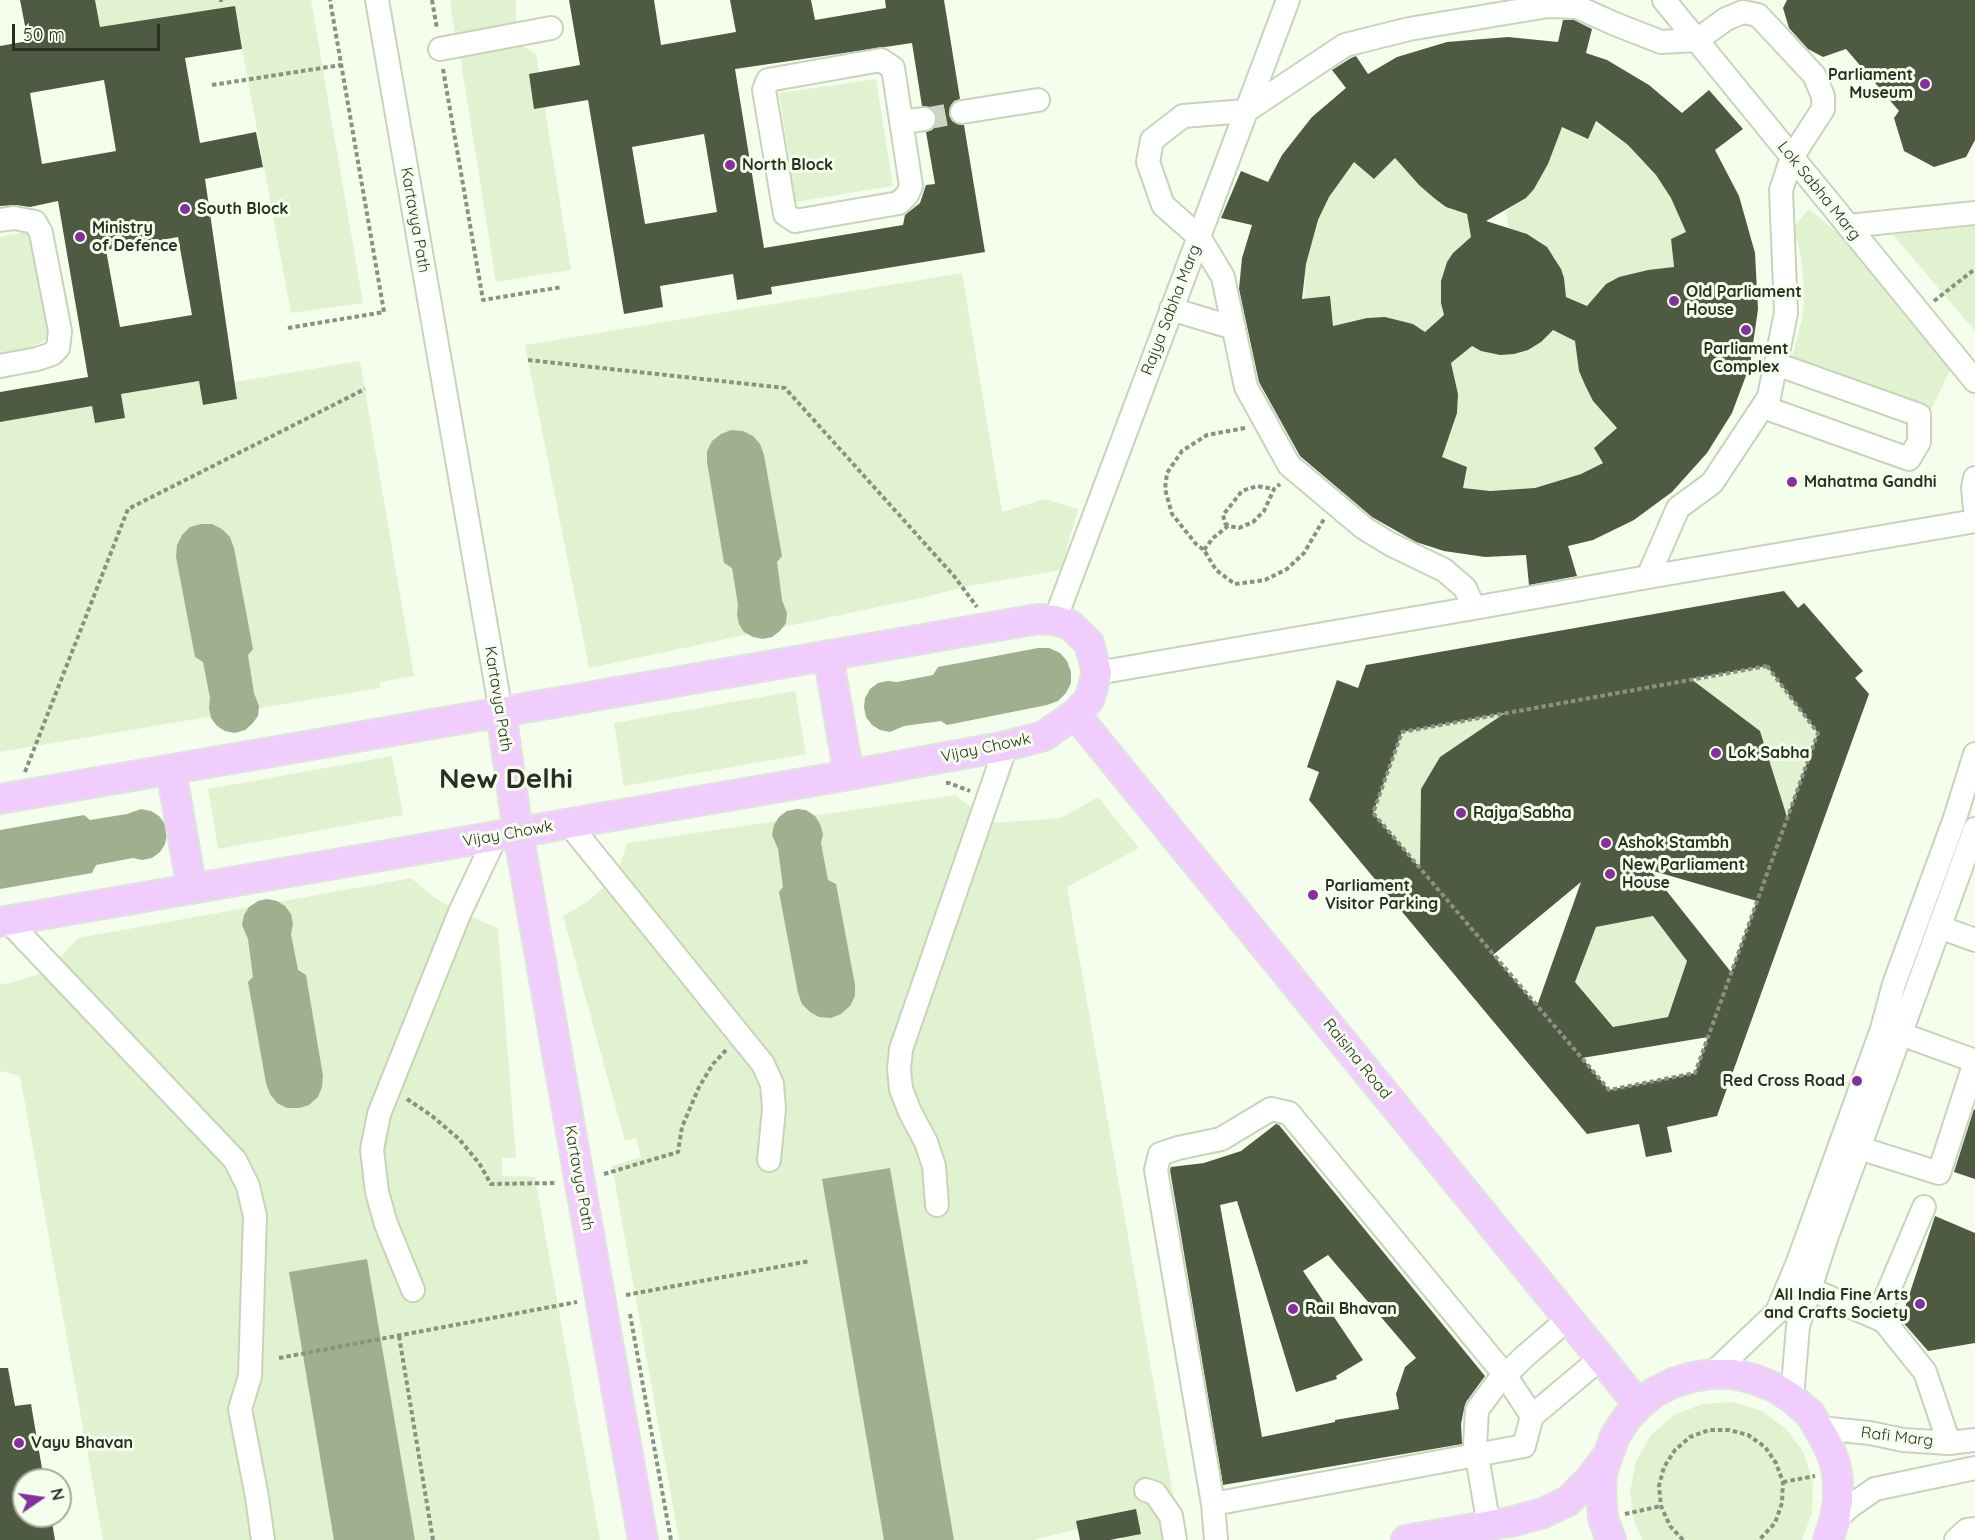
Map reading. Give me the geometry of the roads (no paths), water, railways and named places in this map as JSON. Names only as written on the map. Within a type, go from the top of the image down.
[{"type":"main road","points":[[9,797],[1038,619],[1055,620],[1070,625],[1089,643],[1097,673]]},
{"type":"main road","points":[[828,655],[849,775]]},
{"type":"main road","name":"Vijay Chowk","points":[[4,921],[1006,746],[1044,736],[1075,714],[1089,700],[1097,673]]},
{"type":"main road","name":"Kartavya Path","points":[[501,712],[507,834],[643,1540]]},
{"type":"main road","name":"Raisina Road","points":[[1075,714],[1639,1405]]},
{"type":"main road","points":[[171,770],[192,889]]},
{"type":"main road","points":[[1607,1529],[1601,1491],[1602,1473],[1615,1436],[1626,1419],[1655,1392],[1673,1383],[1712,1374],[1733,1374],[1774,1387],[1792,1398],[1811,1415],[1828,1445],[1836,1472],[1838,1500],[1832,1530]]},
{"type":"main road","points":[[1406,1540],[1489,1526],[1543,1513],[1568,1501],[1590,1479],[1607,1455]]},
{"type":"street","name":"Kartavya Path","points":[[377,0],[501,712]]},
{"type":"street","name":"Rajya Sabha Marg","points":[[1055,620],[1288,0]]},
{"type":"street","name":"Lok Sabha Marg","points":[[1664,0],[1975,381]]},
{"type":"street","points":[[1474,608],[1466,588],[1444,570],[1390,544],[1364,528],[1289,465],[1246,387],[1223,278],[1199,237],[1163,205],[1148,162],[1152,140],[1183,116],[1246,111],[1346,45],[1409,29],[1548,6],[1576,7],[1661,42],[1697,40],[1725,19],[1743,12],[1758,15],[1814,75],[1823,96],[1823,109],[1792,157],[1781,190],[1786,313],[1769,397],[1712,483],[1678,508],[1648,577]]},
{"type":"street","points":[[440,49],[551,28]]},
{"type":"street","points":[[881,60],[893,68],[901,122],[911,186],[907,195],[899,202],[795,221],[785,214],[764,90],[768,80],[881,60]]},
{"type":"street","points":[[962,112],[1038,100]]},
{"type":"street","points":[[901,122],[924,119]]},
{"type":"street","points":[[1848,226],[1975,213]]},
{"type":"street","points":[[0,220],[14,218],[35,222],[41,232],[60,340],[58,348],[52,354],[0,366]]},
{"type":"street","points":[[1172,309],[1234,328]]},
{"type":"street","points":[[1763,407],[1909,459],[1919,442],[1919,415],[1776,364]]},
{"type":"street","points":[[1975,478],[1973,495],[1975,509]]},
{"type":"street","points":[[1097,673],[1975,520]]},
{"type":"street","points":[[938,1205],[934,1166],[926,1142],[901,1089],[899,1069],[901,1049],[1006,746]]},
{"type":"street","points":[[1712,1374],[1777,1312],[1798,1262],[1882,1029],[1894,984],[1955,818],[1975,754]]},
{"type":"street","points":[[569,824],[763,1064],[772,1084],[769,1160]]},
{"type":"street","points":[[1792,1398],[1798,1326],[1859,1148],[1974,833]]},
{"type":"street","points":[[413,1290],[377,1192],[372,1150],[379,1114],[460,912],[507,834]]},
{"type":"street","points":[[4,921],[235,1160],[248,1186],[255,1216],[250,1376],[240,1409],[263,1540]]},
{"type":"street","points":[[1939,927],[1975,940]]},
{"type":"street","points":[[1859,1148],[1939,1173],[1975,1062],[1901,1034]]},
{"type":"street","points":[[1216,1540],[1213,1504],[1156,1170],[1161,1154],[1221,1139],[1271,1108],[1289,1113],[1505,1375],[1532,1416]]},
{"type":"street","points":[[1877,1318],[1924,1207]]},
{"type":"street","points":[[1810,1289],[1884,1321],[1925,1372],[1949,1443]]},
{"type":"street","points":[[1489,1526],[1475,1445],[1477,1410],[1505,1375],[1569,1318]]},
{"type":"street","points":[[1213,1504],[1524,1446],[1532,1416],[1601,1358]]},
{"type":"street","name":"Rafi Marg","points":[[1819,1428],[1870,1433],[1904,1440],[1949,1443],[1975,1440]]},
{"type":"street","points":[[1832,1530],[1852,1505],[1875,1489],[1975,1468]]},
{"type":"street","points":[[1146,1491],[1155,1493],[1171,1516],[1175,1540]]},
{"type":"street","points":[[1956,1540],[1967,1530],[1975,1528]]},
{"type":"tunnel","points":[[924,119],[962,112]]},
{"type":"place","name":"Parliament Museum","points":[[1925,84]]},
{"type":"place","name":"North Block","points":[[730,165]]},
{"type":"place","name":"South Block","points":[[185,209]]},
{"type":"place","name":"Ministry of Defence","points":[[80,237]]},
{"type":"place","name":"Old Parliament House","points":[[1674,301]]},
{"type":"place","name":"Parliament Complex","points":[[1746,330]]},
{"type":"place","name":"Mahatma Gandhi","points":[[1792,482]]},
{"type":"place","name":"Lok Sabha","points":[[1716,753]]},
{"type":"place","name":"Rajya Sabha","points":[[1461,813]]},
{"type":"place","name":"Ashok Stambh","points":[[1606,843]]},
{"type":"place","name":"New Parliament House","points":[[1610,874]]},
{"type":"place","name":"Parliament Visitor Parking","points":[[1313,895]]},
{"type":"place","name":"Red Cross Road","points":[[1857,1081]]},
{"type":"place","name":"All India Fine Arts and Crafts Society","points":[[1920,1304]]},
{"type":"place","name":"Rail Bhavan","points":[[1293,1309]]},
{"type":"place","name":"Vayu Bhavan","points":[[19,1443]]},
{"type":"district","name":"New Delhi","points":[[506,780]]}]
